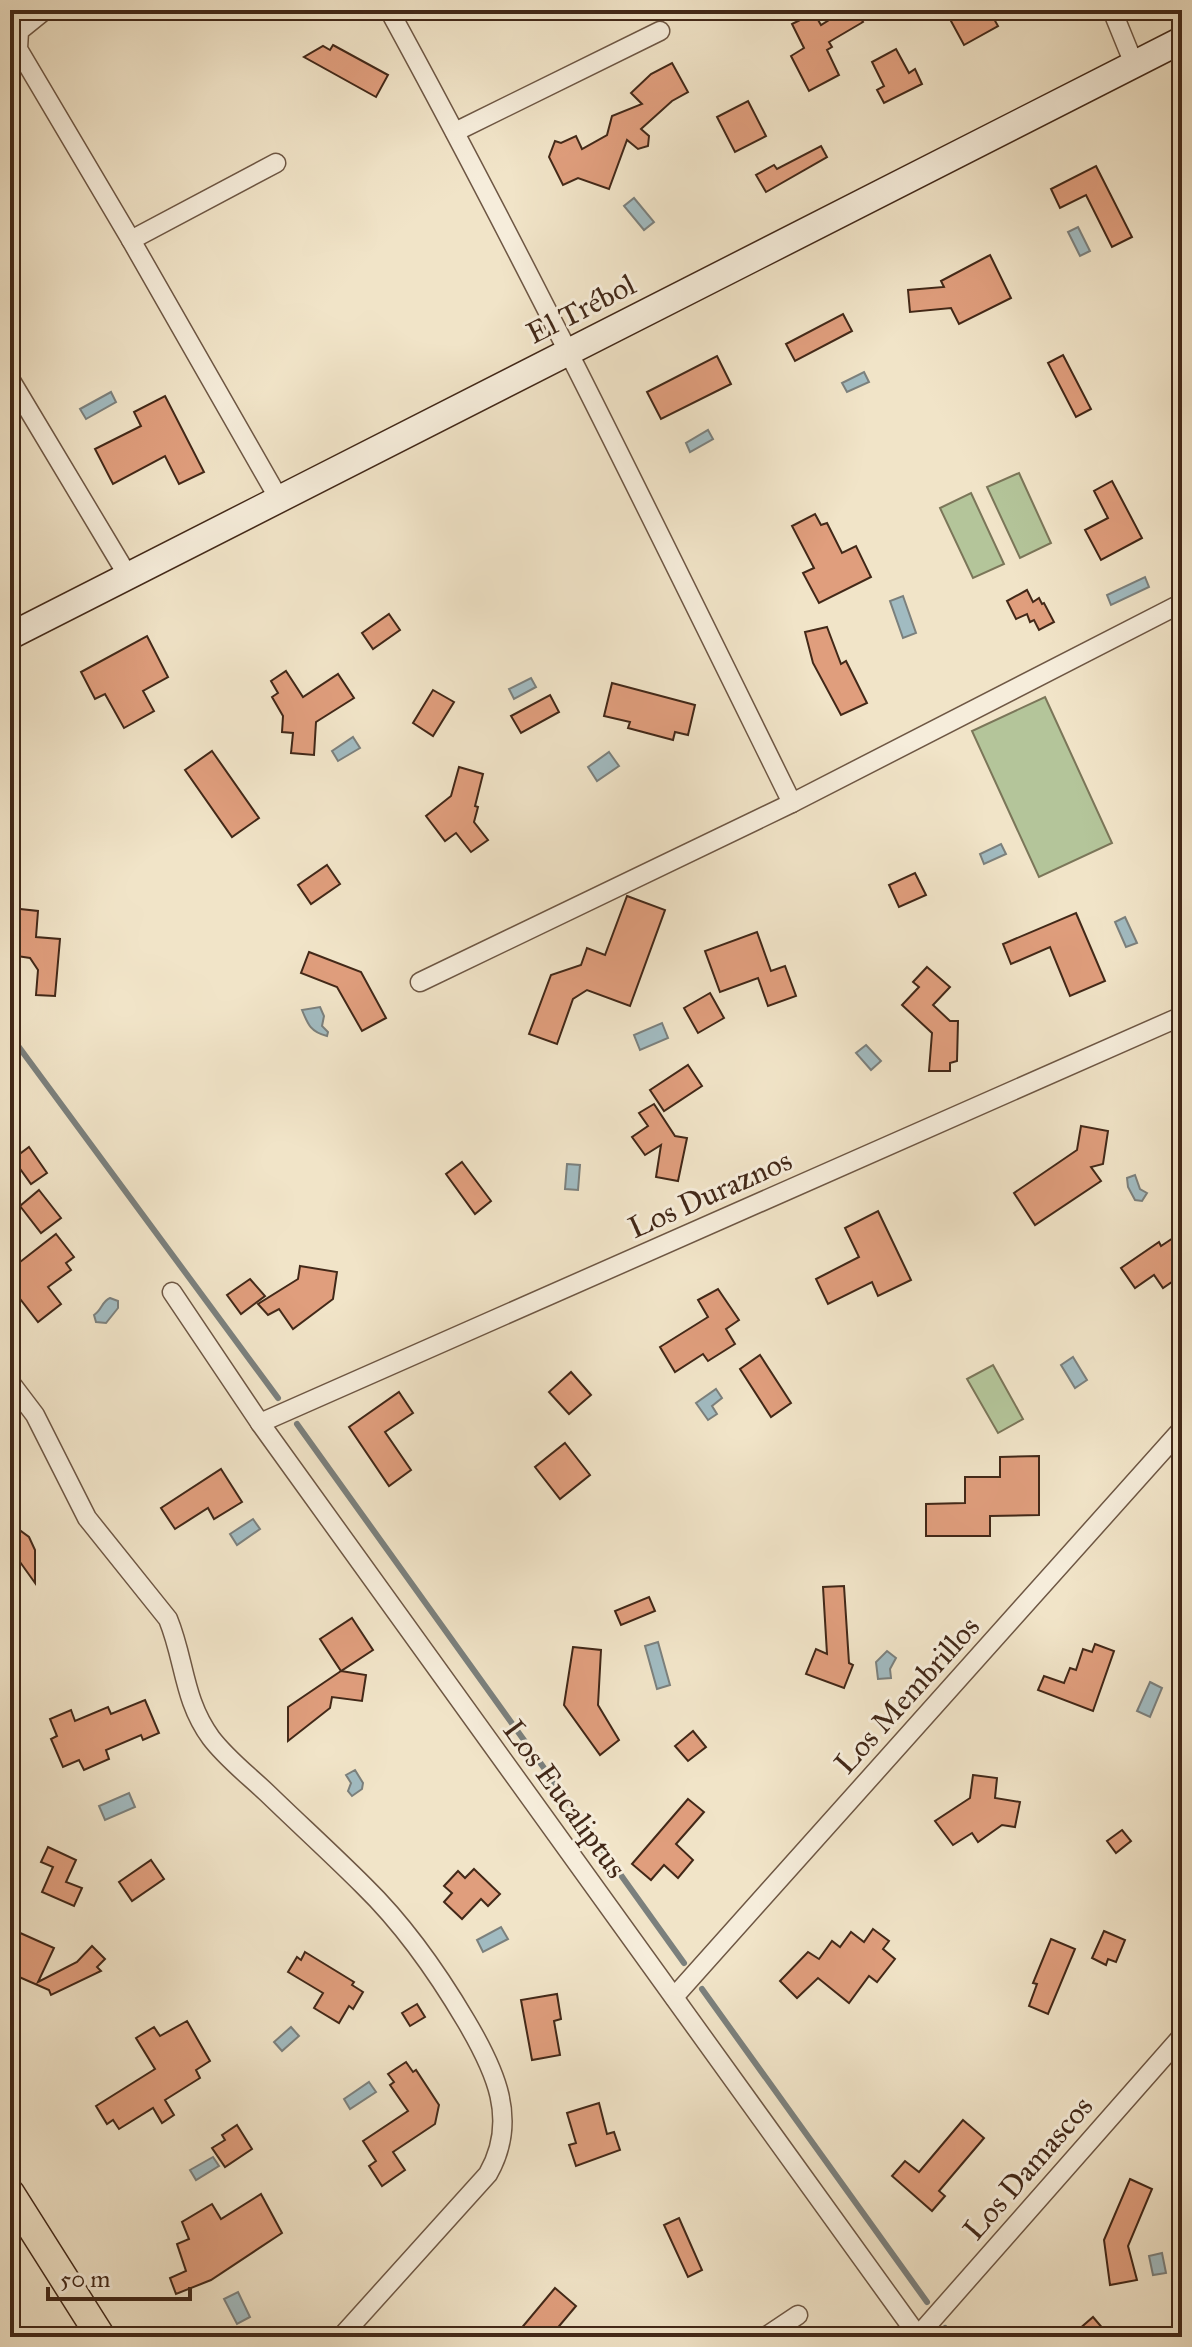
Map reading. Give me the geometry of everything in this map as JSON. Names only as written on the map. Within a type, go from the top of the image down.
[{"type":"main road","name":"El Trébol","points":[[10,636],[1182,40]]},
{"type":"main road","points":[[10,2193],[101,2337]]},
{"type":"street","points":[[45,10],[19,31],[18,49],[279,499]]},
{"type":"street","points":[[389,10],[568,351],[792,803]]},
{"type":"street","points":[[1112,10],[1134,64]]},
{"type":"street","points":[[455,132],[660,31]]},
{"type":"street","points":[[131,240],[276,163]]},
{"type":"street","points":[[10,379],[128,576]]},
{"type":"street","points":[[420,982],[792,803],[1182,603]]},
{"type":"street","name":"Los Duraznos","points":[[260,1423],[1182,1016]]},
{"type":"street","name":"Los Eucaliptus","points":[[172,1292],[260,1423],[917,2336]]},
{"type":"street","points":[[10,1382],[35,1415],[87,1518],[168,1619],[175,1634],[194,1711],[211,1738],[365,1887],[414,1941],[483,2050],[498,2084],[504,2125],[499,2150],[488,2174],[341,2337]]},
{"type":"street","name":"Los Membrillos","points":[[674,1997],[1182,1429]]},
{"type":"street","name":"Los Damascos","points":[[917,2336],[1182,2036]]},
{"type":"street","points":[[765,2337],[798,2315]]},
{"type":"green space","points":[[1019,473],[1051,543],[1020,558],[987,487]]},
{"type":"green space","points":[[971,493],[1004,564],[973,578],[940,508]]},
{"type":"green space","points":[[1045,697],[1112,843],[1039,877],[972,731]]},
{"type":"green space","points":[[993,1365],[1023,1419],[998,1433],[967,1379]]},
{"type":"water","points":[[634,198],[654,222],[644,230],[624,206]]},
{"type":"water","points":[[1078,227],[1090,251],[1080,256],[1068,232]]},
{"type":"water","points":[[864,372],[869,382],[847,392],[842,383]]},
{"type":"water","points":[[111,392],[116,402],[86,419],[80,409]]},
{"type":"water","points":[[708,430],[713,439],[690,452],[686,443]]},
{"type":"water","points":[[1145,577],[1149,587],[1111,605],[1107,595]]},
{"type":"water","points":[[903,596],[916,633],[903,638],[890,601]]},
{"type":"water","points":[[531,678],[536,687],[514,699],[509,689]]},
{"type":"water","points":[[353,737],[360,748],[338,761],[332,751]]},
{"type":"water","points":[[609,752],[619,766],[597,781],[588,767]]},
{"type":"water","points":[[1001,844],[1006,854],[984,864],[980,854]]},
{"type":"water","points":[[1125,917],[1137,943],[1126,947],[1115,922]]},
{"type":"water","points":[[320,1007],[324,1016],[322,1026],[328,1032],[327,1036],[311,1027],[302,1010]]},
{"type":"water","points":[[662,1023],[668,1038],[640,1050],[634,1035]]},
{"type":"water","points":[[866,1045],[881,1061],[871,1070],[856,1053]]},
{"type":"water","points":[[567,1164],[580,1165],[578,1190],[565,1189]]},
{"type":"water","points":[[1135,1175],[1140,1189],[1147,1193],[1142,1201],[1135,1200],[1128,1187],[1127,1178]]},
{"type":"water","points":[[110,1298],[118,1301],[118,1308],[106,1323],[96,1322],[94,1315]]},
{"type":"water","points":[[1073,1357],[1087,1380],[1075,1388],[1061,1365]]},
{"type":"water","points":[[716,1389],[722,1398],[712,1406],[717,1414],[708,1420],[696,1403]]},
{"type":"water","points":[[253,1519],[260,1529],[237,1545],[230,1534]]},
{"type":"water","points":[[658,1642],[670,1685],[657,1689],[645,1646]]},
{"type":"water","points":[[887,1651],[896,1658],[890,1669],[891,1678],[878,1679],[876,1662]]},
{"type":"water","points":[[1150,1682],[1162,1688],[1150,1717],[1137,1711]]},
{"type":"water","points":[[355,1770],[363,1783],[362,1789],[352,1796],[348,1791],[351,1783],[346,1775]]},
{"type":"water","points":[[129,1793],[135,1807],[105,1820],[99,1806]]},
{"type":"water","points":[[501,1927],[508,1939],[483,1952],[477,1940]]},
{"type":"water","points":[[291,2027],[299,2036],[282,2051],[274,2042]]},
{"type":"water","points":[[369,2082],[376,2092],[350,2109],[344,2099]]},
{"type":"water","points":[[213,2157],[219,2166],[196,2180],[190,2170]]},
{"type":"water","points":[[1162,2253],[1166,2273],[1153,2275],[1149,2256]]},
{"type":"water","points":[[238,2292],[250,2317],[237,2324],[224,2299]]},
{"type":"building","points":[[845,10],[856,10],[863,22],[829,42],[832,47],[827,50],[839,75],[809,91],[791,56],[804,48],[792,24],[814,13],[821,25]]},
{"type":"building","points":[[945,10],[989,10],[998,26],[964,45]]},
{"type":"building","points":[[333,45],[388,75],[376,97],[304,57],[323,46],[330,50]]},
{"type":"building","points":[[896,49],[909,73],[915,69],[922,84],[884,103],[877,90],[884,86],[872,62]]},
{"type":"building","points":[[672,63],[688,92],[672,101],[641,129],[649,136],[648,146],[638,149],[627,140],[609,189],[578,178],[563,185],[549,157],[555,141],[561,143],[576,136],[582,149],[607,135],[612,116],[642,104],[631,93],[651,74]]},
{"type":"building","points":[[748,101],[766,136],[735,152],[717,117]]},
{"type":"building","points":[[821,146],[827,157],[766,192],[756,175],[774,165],[777,169]]},
{"type":"building","points":[[1096,166],[1132,237],[1112,247],[1086,195],[1060,208],[1051,189]]},
{"type":"building","points":[[990,255],[1011,298],[959,324],[951,308],[910,312],[908,290],[944,287],[941,281]]},
{"type":"building","points":[[843,314],[852,331],[795,361],[786,344]]},
{"type":"building","points":[[1063,355],[1091,409],[1076,417],[1048,363]]},
{"type":"building","points":[[717,356],[731,384],[661,419],[647,392]]},
{"type":"building","points":[[165,396],[204,472],[179,484],[165,456],[113,484],[95,449],[141,426],[134,412]]},
{"type":"building","points":[[1112,481],[1142,538],[1101,560],[1085,530],[1108,518],[1094,491]]},
{"type":"building","points":[[815,514],[821,525],[827,523],[842,553],[856,546],[871,577],[819,603],[803,573],[814,568],[792,526]]},
{"type":"building","points":[[1027,590],[1033,602],[1039,598],[1044,603],[1054,622],[1039,630],[1027,614],[1016,619],[1007,601]]},
{"type":"building","points":[[389,614],[400,630],[373,649],[362,633]]},
{"type":"building","points":[[827,627],[841,664],[846,661],[867,703],[841,715],[813,663],[805,632]]},
{"type":"building","points":[[147,636],[168,677],[143,691],[154,711],[124,728],[105,694],[95,699],[81,672]]},
{"type":"building","points":[[286,671],[303,697],[338,674],[354,698],[316,722],[314,755],[291,753],[293,733],[282,732],[283,716],[272,697],[278,693],[271,681]]},
{"type":"building","points":[[612,683],[695,705],[688,735],[675,732],[673,740],[628,728],[630,722],[604,716]]},
{"type":"building","points":[[433,690],[454,702],[433,736],[413,723]]},
{"type":"building","points":[[550,695],[559,712],[521,733],[511,716]]},
{"type":"building","points":[[212,751],[259,818],[232,837],[185,770]]},
{"type":"building","points":[[459,767],[483,774],[474,822],[488,840],[471,852],[456,833],[445,841],[426,816],[451,796]]},
{"type":"building","points":[[327,865],[340,884],[311,904],[298,885]]},
{"type":"building","points":[[915,873],[926,895],[899,907],[889,885]]},
{"type":"building","points":[[627,896],[665,910],[630,1006],[587,990],[573,999],[557,1044],[529,1034],[551,975],[581,965],[587,948],[605,955]]},
{"type":"building","points":[[11,908],[38,911],[36,937],[60,939],[55,996],[36,995],[38,970],[30,958],[10,955]]},
{"type":"building","points":[[1076,913],[1105,981],[1070,996],[1050,947],[1011,964],[1003,944]]},
{"type":"building","points":[[757,932],[771,971],[785,966],[796,996],[768,1006],[758,978],[720,992],[705,951]]},
{"type":"building","points":[[309,952],[361,972],[386,1018],[362,1031],[337,987],[301,973]]},
{"type":"building","points":[[927,967],[950,987],[933,1005],[950,1021],[958,1021],[957,1061],[950,1063],[950,1071],[929,1071],[932,1033],[902,1005],[919,987],[913,982]]},
{"type":"building","points":[[710,993],[724,1018],[698,1033],[684,1008]]},
{"type":"building","points":[[688,1065],[702,1086],[664,1111],[650,1090]]},
{"type":"building","points":[[654,1104],[675,1136],[687,1138],[678,1181],[656,1177],[661,1145],[645,1155],[632,1137],[648,1126],[639,1113]]},
{"type":"building","points":[[1081,1126],[1108,1131],[1103,1164],[1091,1167],[1101,1181],[1035,1225],[1014,1193],[1077,1150]]},
{"type":"building","points":[[29,1147],[47,1173],[31,1184],[13,1159]]},
{"type":"building","points":[[462,1162],[491,1201],[475,1214],[446,1174]]},
{"type":"building","points":[[39,1190],[61,1218],[41,1233],[20,1206]]},
{"type":"building","points":[[878,1211],[911,1280],[878,1296],[872,1282],[828,1304],[816,1279],[859,1257],[845,1228]]},
{"type":"building","points":[[1182,1232],[1182,1275],[1163,1288],[1154,1275],[1135,1288],[1121,1268],[1159,1242],[1161,1246]]},
{"type":"building","points":[[56,1234],[74,1257],[66,1263],[71,1270],[48,1287],[61,1304],[38,1322],[14,1291],[20,1262]]},
{"type":"building","points":[[300,1266],[337,1272],[333,1299],[293,1329],[279,1309],[268,1315],[258,1304],[298,1279]]},
{"type":"building","points":[[250,1279],[265,1296],[241,1314],[227,1295]]},
{"type":"building","points":[[718,1289],[739,1320],[726,1329],[735,1344],[708,1361],[703,1354],[675,1372],[660,1347],[708,1317],[698,1300]]},
{"type":"building","points":[[760,1355],[791,1403],[771,1417],[740,1369]]},
{"type":"building","points":[[571,1372],[591,1395],[569,1414],[549,1392]]},
{"type":"building","points":[[399,1392],[413,1413],[385,1432],[411,1470],[389,1486],[349,1427]]},
{"type":"building","points":[[565,1443],[590,1475],[560,1499],[535,1467]]},
{"type":"building","points":[[1039,1456],[1039,1515],[990,1516],[990,1536],[926,1536],[926,1504],[965,1503],[965,1477],[1000,1477],[1000,1457]]},
{"type":"building","points":[[221,1469],[242,1502],[214,1519],[208,1508],[175,1529],[161,1508]]},
{"type":"building","points":[[10,1523],[29,1537],[35,1550],[35,1583],[10,1548]]},
{"type":"building","points":[[844,1586],[849,1663],[853,1665],[844,1688],[806,1674],[816,1649],[827,1654],[823,1587]]},
{"type":"building","points":[[649,1597],[655,1611],[621,1625],[615,1611]]},
{"type":"building","points":[[352,1618],[373,1650],[341,1671],[320,1639]]},
{"type":"building","points":[[1095,1644],[1114,1651],[1093,1711],[1038,1690],[1044,1676],[1064,1683],[1070,1668],[1076,1670],[1083,1649],[1092,1652]]},
{"type":"building","points":[[573,1647],[601,1650],[598,1705],[619,1740],[600,1755],[564,1705]]},
{"type":"building","points":[[341,1671],[366,1675],[362,1701],[332,1697],[330,1708],[288,1741],[288,1707]]},
{"type":"building","points":[[145,1700],[159,1733],[143,1740],[141,1735],[106,1750],[109,1759],[84,1770],[79,1760],[63,1767],[51,1739],[57,1736],[50,1719],[71,1710],[75,1721],[108,1707],[111,1714]]},
{"type":"building","points":[[693,1731],[706,1747],[688,1761],[675,1746]]},
{"type":"building","points":[[973,1775],[997,1778],[995,1798],[1020,1802],[1015,1827],[1002,1825],[978,1842],[972,1833],[953,1845],[935,1821],[970,1798]]},
{"type":"building","points":[[688,1799],[704,1812],[676,1844],[693,1860],[678,1878],[664,1865],[651,1880],[632,1864]]},
{"type":"building","points":[[1122,1830],[1131,1841],[1116,1853],[1107,1841]]},
{"type":"building","points":[[48,1847],[76,1860],[66,1882],[82,1888],[74,1906],[42,1892],[53,1867],[41,1862]]},
{"type":"building","points":[[151,1860],[164,1879],[132,1901],[119,1882]]},
{"type":"building","points":[[474,1869],[500,1894],[488,1906],[481,1899],[462,1919],[444,1902],[452,1893],[444,1886],[458,1871],[465,1878]]},
{"type":"building","points":[[873,1929],[889,1941],[883,1949],[895,1959],[877,1982],[869,1976],[849,2003],[818,1978],[797,1998],[780,1981],[808,1952],[819,1959],[832,1941],[840,1947],[851,1932],[864,1942]]},
{"type":"building","points":[[1104,1931],[1125,1940],[1116,1962],[1108,1959],[1106,1965],[1092,1958]]},
{"type":"building","points":[[18,1932],[54,1948],[38,1982],[77,1962],[92,1946],[105,1959],[97,1967],[101,1971],[51,1995],[49,1990],[10,1973],[10,1949]]},
{"type":"building","points":[[1051,1939],[1075,1949],[1048,2014],[1029,2006],[1037,1984],[1033,1983]]},
{"type":"building","points":[[305,1952],[354,1982],[352,1985],[363,1992],[353,2009],[349,2006],[339,2023],[314,2008],[323,1993],[288,1972],[297,1957],[301,1960]]},
{"type":"building","points":[[557,1994],[561,2019],[554,2021],[560,2055],[532,2060],[521,2000]]},
{"type":"building","points":[[417,2004],[425,2017],[410,2026],[402,2013]]},
{"type":"building","points":[[187,2021],[210,2061],[196,2070],[200,2078],[165,2100],[174,2115],[162,2123],[153,2108],[119,2129],[113,2120],[107,2124],[96,2106],[155,2069],[136,2038],[154,2027],[160,2036]]},
{"type":"building","points":[[406,2062],[413,2072],[416,2070],[439,2105],[435,2124],[393,2152],[405,2170],[382,2186],[369,2166],[376,2161],[363,2141],[408,2111],[390,2085],[394,2082],[388,2074]]},
{"type":"building","points":[[599,2103],[607,2134],[614,2132],[620,2150],[576,2166],[569,2145],[576,2143],[567,2113]]},
{"type":"building","points":[[963,2120],[984,2138],[939,2191],[945,2196],[932,2211],[892,2176],[905,2161],[919,2172]]},
{"type":"building","points":[[237,2125],[252,2149],[225,2167],[212,2148],[225,2140],[222,2135]]},
{"type":"building","points":[[1130,2179],[1152,2189],[1128,2246],[1137,2280],[1110,2285],[1104,2240]]},
{"type":"building","points":[[261,2194],[282,2233],[211,2280],[176,2294],[170,2278],[186,2271],[177,2244],[189,2239],[182,2222],[212,2204],[221,2219]]},
{"type":"building","points":[[679,2218],[702,2270],[688,2277],[664,2225]]},
{"type":"building","points":[[555,2288],[576,2306],[550,2337],[514,2337]]},
{"type":"building","points":[[1093,2317],[1110,2337],[1070,2337]]},
{"type":"waterway","points":[[10,1035],[278,1398]]},
{"type":"waterway","points":[[297,1424],[684,1963]]},
{"type":"waterway","points":[[702,1989],[927,2302]]},
{"type":"waterway","points":[[945,2328],[952,2337]]}]
